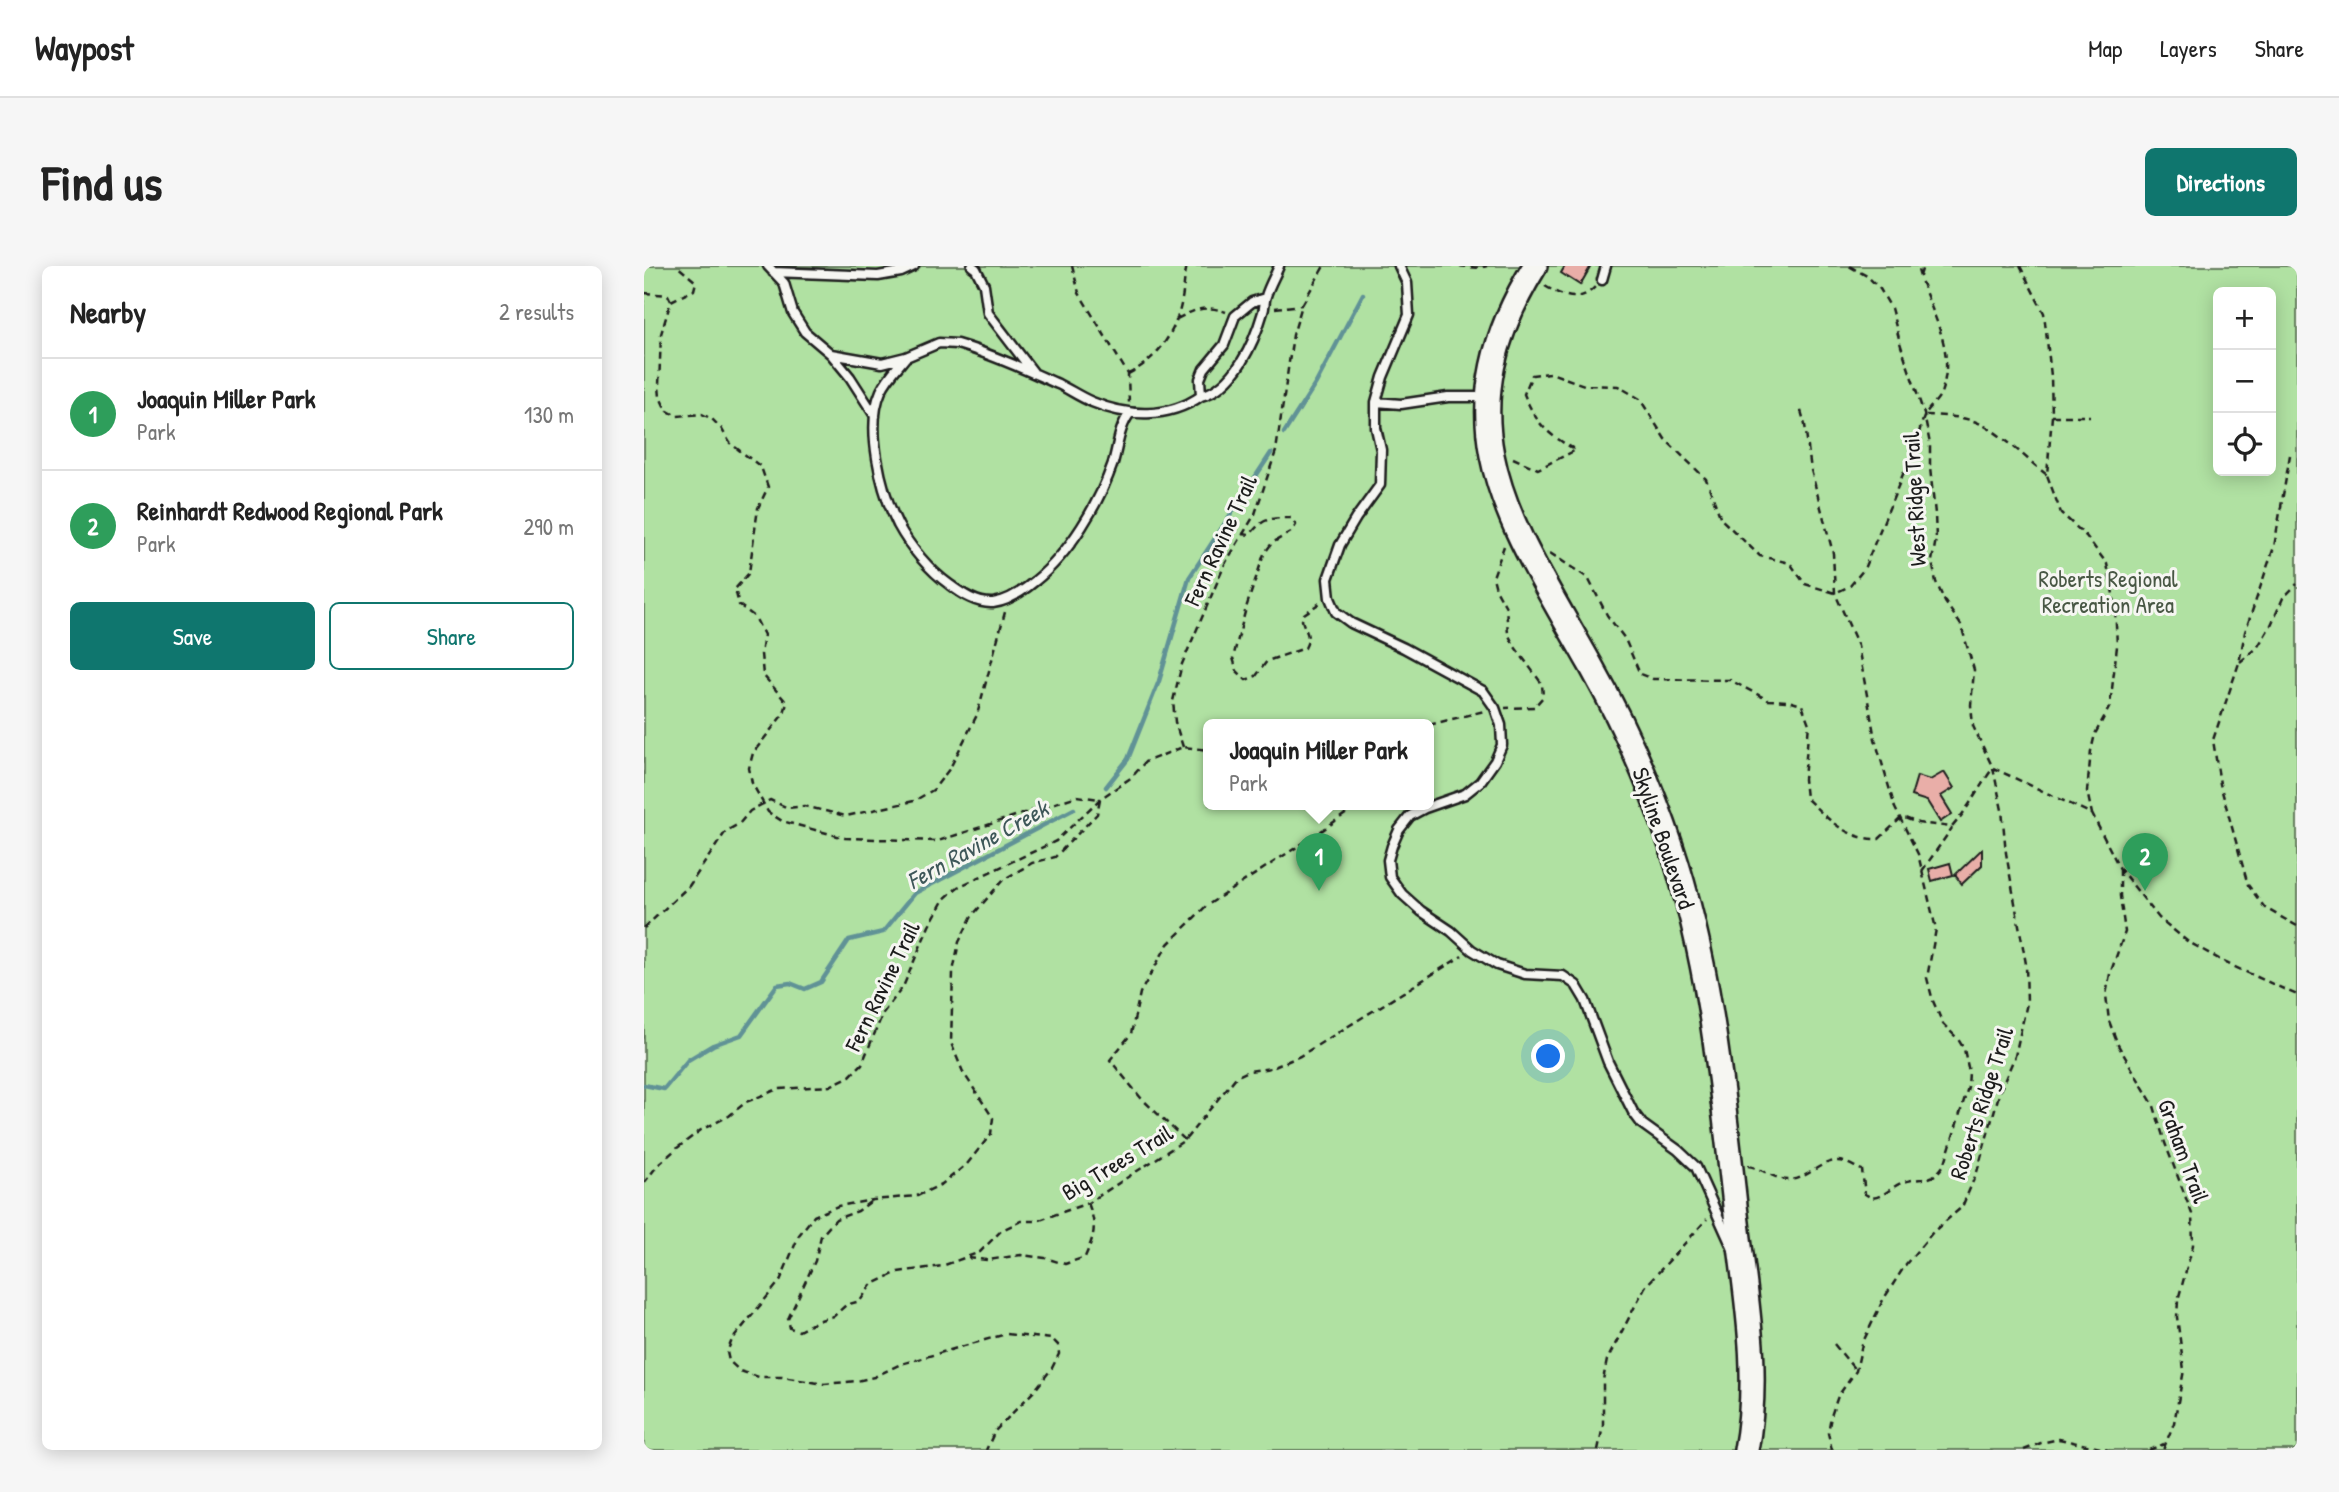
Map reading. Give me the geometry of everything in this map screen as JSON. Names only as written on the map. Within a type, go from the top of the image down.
[{"type":"main road","name":"Skyline Boulevard","points":[[1539,275],[1504,326],[1492,369],[1488,397],[1489,441],[1498,482],[1516,531],[1611,706],[1634,754],[1670,842],[1690,909],[1708,988],[1720,1067],[1753,1371],[1753,1406],[1746,1450]]},
{"type":"lane","points":[[770,269],[878,276],[901,272],[914,266]]},
{"type":"lane","points":[[972,266],[984,285],[988,313],[1035,374]]},
{"type":"lane","points":[[831,354],[882,363],[906,357],[939,343],[957,344],[1035,374],[1094,403],[1130,413],[1151,415],[1170,411],[1210,394],[1233,375],[1244,358],[1279,266]]},
{"type":"lane","points":[[1399,266],[1407,283],[1409,315],[1383,377],[1376,402],[1376,428],[1381,450],[1380,485],[1340,545],[1328,579],[1330,598],[1336,612],[1352,623],[1483,691],[1495,708],[1501,725],[1502,745],[1495,761],[1480,782],[1465,794],[1434,805]]},
{"type":"lane","points":[[1602,280],[1606,266]]},
{"type":"lane","points":[[770,269],[784,283],[793,313],[805,332],[831,354],[858,387],[875,416]]},
{"type":"lane","points":[[1201,397],[1200,379],[1204,369],[1224,345],[1235,316],[1252,302],[1265,298]]},
{"type":"lane","points":[[906,357],[880,393],[875,416],[876,452],[884,488],[898,524],[912,545],[937,575],[965,597],[990,603],[1009,599],[1036,581],[1052,565],[1087,518],[1105,483],[1124,421],[1130,413]]},
{"type":"lane","points":[[1376,402],[1401,404],[1448,397],[1488,397]]},
{"type":"lane","points":[[1421,810],[1410,816],[1399,830],[1388,860],[1390,877],[1402,894],[1421,911],[1451,931],[1472,950],[1497,965],[1525,974],[1563,976],[1576,985],[1585,1000],[1608,1062],[1633,1112],[1642,1124],[1696,1167],[1714,1212],[1742,1268]]},
{"type":"path","points":[[671,301],[694,290],[696,282],[677,266]]},
{"type":"path","points":[[1072,266],[1079,293],[1128,374],[1130,413]]},
{"type":"path","points":[[1128,374],[1143,367],[1157,353],[1177,319],[1187,266]]},
{"type":"path","name":"Fern Ravine Trail","points":[[644,1183],[657,1166],[676,1149],[701,1130],[729,1116],[746,1102],[778,1089],[830,1086],[850,1076],[862,1064],[884,1013],[903,987],[929,926],[944,900],[958,887],[1056,841],[1100,799],[1132,777],[1145,762],[1183,747],[1175,722],[1173,701],[1182,664],[1224,564],[1255,514],[1276,451],[1293,335],[1302,305],[1324,266]]},
{"type":"path","points":[[1458,266],[1487,266]]},
{"type":"path","name":"West Ridge Trail","points":[[1849,266],[1867,275],[1880,289],[1891,308],[1924,414],[1930,444],[1935,514],[1936,539],[1931,561],[1936,582],[1945,602],[1961,625],[1969,648],[1974,670],[1971,705],[1973,726],[1993,768]]},
{"type":"path","points":[[1489,441],[1519,462],[1538,469],[1576,450],[1552,437],[1534,416],[1524,394],[1532,375],[1551,373],[1584,385],[1618,386],[1640,399],[1665,439],[1706,479],[1721,519],[1760,556],[1790,563],[1805,584],[1835,593],[1850,586],[1864,569],[1906,467],[1914,454],[1924,414],[1941,394],[1948,371],[1943,335],[1917,266]]},
{"type":"path","points":[[1920,278],[1923,266]]},
{"type":"path","points":[[2020,266],[2044,313],[2051,376],[2052,416],[2047,475],[2061,513],[2074,523],[2099,551],[2108,564],[2113,586],[2117,646],[2110,706],[2095,734],[2091,751],[2087,791],[2092,814],[2120,869],[2159,918],[2187,941],[2226,963],[2297,995]]},
{"type":"path","points":[[1539,275],[1568,298],[1587,295],[1602,280]]},
{"type":"path","points":[[644,293],[668,295],[671,301],[661,334],[659,386],[660,397],[666,410],[677,416],[702,414],[712,418],[730,443],[761,467],[768,487],[758,508],[750,573],[735,590],[739,605],[754,617],[764,635],[761,654],[763,675],[787,703],[784,713],[753,753],[749,768],[752,783],[768,812],[782,821],[845,838],[938,841],[1077,796],[1100,799],[1097,814],[1055,857],[1032,863],[1003,880],[972,916],[959,942],[953,972],[951,1043],[964,1072],[993,1118],[991,1134],[967,1164],[942,1184],[917,1196],[838,1206],[814,1216],[799,1235],[780,1281],[732,1340],[727,1352],[729,1361],[740,1371],[759,1377],[782,1377],[824,1384],[874,1377],[911,1361],[1006,1334],[1052,1339],[1058,1345],[1059,1354],[1052,1368],[1035,1390],[995,1431],[986,1450]]},
{"type":"path","points":[[1265,308],[1302,305]]},
{"type":"path","points":[[1177,319],[1194,309],[1208,307],[1235,316]]},
{"type":"path","points":[[1731,1165],[1756,1168],[1780,1180],[1793,1180],[1835,1160],[1845,1162],[1862,1170],[1865,1194],[1872,1198],[1883,1196],[1901,1183],[1931,1179],[1939,1172],[1945,1163],[1968,1087],[1969,1072],[1964,1049],[1943,1024],[1927,978],[1936,929],[1918,854],[1902,817],[1895,808],[1875,739],[1858,646],[1835,593],[1833,553],[1811,470],[1800,407]]},
{"type":"path","points":[[1924,414],[1959,417],[1979,424],[2047,475]]},
{"type":"path","points":[[2052,416],[2090,416]]},
{"type":"path","points":[[2290,454],[2274,547],[2213,740],[2220,783],[2248,885],[2265,908],[2297,926]]},
{"type":"path","points":[[1242,534],[1250,535],[1260,522],[1270,519],[1291,518],[1296,524],[1291,532],[1272,543],[1264,554],[1246,608],[1233,659],[1237,671],[1246,680],[1256,676],[1267,661],[1305,648],[1309,640],[1302,620],[1304,614],[1330,598]]},
{"type":"path","points":[[1434,724],[1495,708],[1534,706],[1543,697],[1542,684],[1514,648],[1508,634],[1506,607],[1493,577],[1501,550],[1516,531]]},
{"type":"path","points":[[1544,549],[1588,578],[1607,615],[1625,639],[1640,674],[1653,679],[1730,680],[1768,700],[1802,705],[1809,724],[1804,779],[1806,798],[1843,831],[1865,840],[1880,839],[1902,817]]},
{"type":"path","points":[[2239,663],[2257,648],[2283,598],[2297,584]]},
{"type":"path","points":[[644,928],[690,886],[726,831],[739,824],[750,811],[763,803],[770,800],[788,808],[804,806],[846,816],[914,801],[933,790],[950,768],[976,715],[1009,599]]},
{"type":"path","points":[[1183,747],[1203,749]]},
{"type":"path","points":[[1922,871],[1952,827],[1968,809],[1993,768],[2092,814]]},
{"type":"path","name":"Roberts Ridge Trail","points":[[1832,1450],[1828,1433],[1831,1416],[1838,1396],[1856,1371],[1862,1344],[1882,1300],[1933,1232],[1962,1207],[1977,1172],[2000,1091],[2015,1056],[2024,1025],[2027,1003],[2026,964],[1993,768]]},
{"type":"path","points":[[1185,1140],[1141,1098],[1110,1060],[1131,1034],[1140,993],[1168,944],[1206,906],[1351,810]]},
{"type":"path","points":[[1902,817],[1918,823],[1952,827]]},
{"type":"path","name":"Graham Trail","points":[[2120,869],[2120,896],[2125,932],[2110,974],[2106,995],[2109,1021],[2118,1045],[2154,1106],[2192,1214],[2193,1245],[2178,1300],[2177,1317],[2184,1370],[2174,1423],[2162,1450]]},
{"type":"path","name":"Big Trees Trail","points":[[873,1200],[858,1212],[836,1219],[821,1236],[815,1261],[788,1319],[790,1328],[799,1331],[817,1321],[834,1316],[846,1305],[860,1301],[872,1285],[898,1272],[942,1266],[980,1252],[1002,1230],[1021,1221],[1037,1222],[1088,1203],[1185,1140],[1236,1077],[1248,1071],[1272,1068],[1300,1056],[1472,950]]},
{"type":"path","points":[[964,1258],[988,1260],[1021,1255],[1065,1264],[1085,1256],[1093,1239],[1095,1221],[1088,1203]]},
{"type":"path","points":[[1598,1450],[1603,1426],[1603,1380],[1608,1360],[1627,1318],[1645,1287],[1714,1212]]},
{"type":"path","points":[[1834,1344],[1856,1371]]},
{"type":"path","points":[[2024,1450],[2059,1439],[2109,1450]]},
{"type":"path","points":[[2149,1450],[2164,1444]]},
{"type":"green space","name":"Roberts Regional Recreation Area","points":[[644,266],[2297,266],[2297,1450],[644,1450]]},
{"type":"building","points":[[1565,266],[1591,266],[1580,285],[1561,273]]},
{"type":"building","points":[[1944,772],[1954,788],[1941,796],[1952,814],[1940,822],[1927,801],[1911,796],[1917,776],[1930,780]]},
{"type":"building","points":[[1982,849],[1982,865],[1962,884],[1955,875]]},
{"type":"building","points":[[1950,863],[1953,875],[1932,881],[1929,869]]},
{"type":"waterway","name":"Fern Ravine Creek","points":[[1284,433],[1316,383],[1363,294]]},
{"type":"waterway","name":"Fern Ravine Creek","points":[[1106,787],[1128,759],[1159,681],[1189,578],[1271,453]]},
{"type":"waterway","name":"Fern Ravine Creek","points":[[644,1085],[664,1089],[688,1060],[713,1045],[741,1035],[777,985],[790,983],[805,989],[821,982],[849,940],[883,932],[915,893],[1074,809]]},
{"type":"place","name":"Joaquin Miller Park","points":[[1319,891]]},
{"type":"place","name":"Reinhardt Redwood Regional Park","points":[[2145,891]]}]
